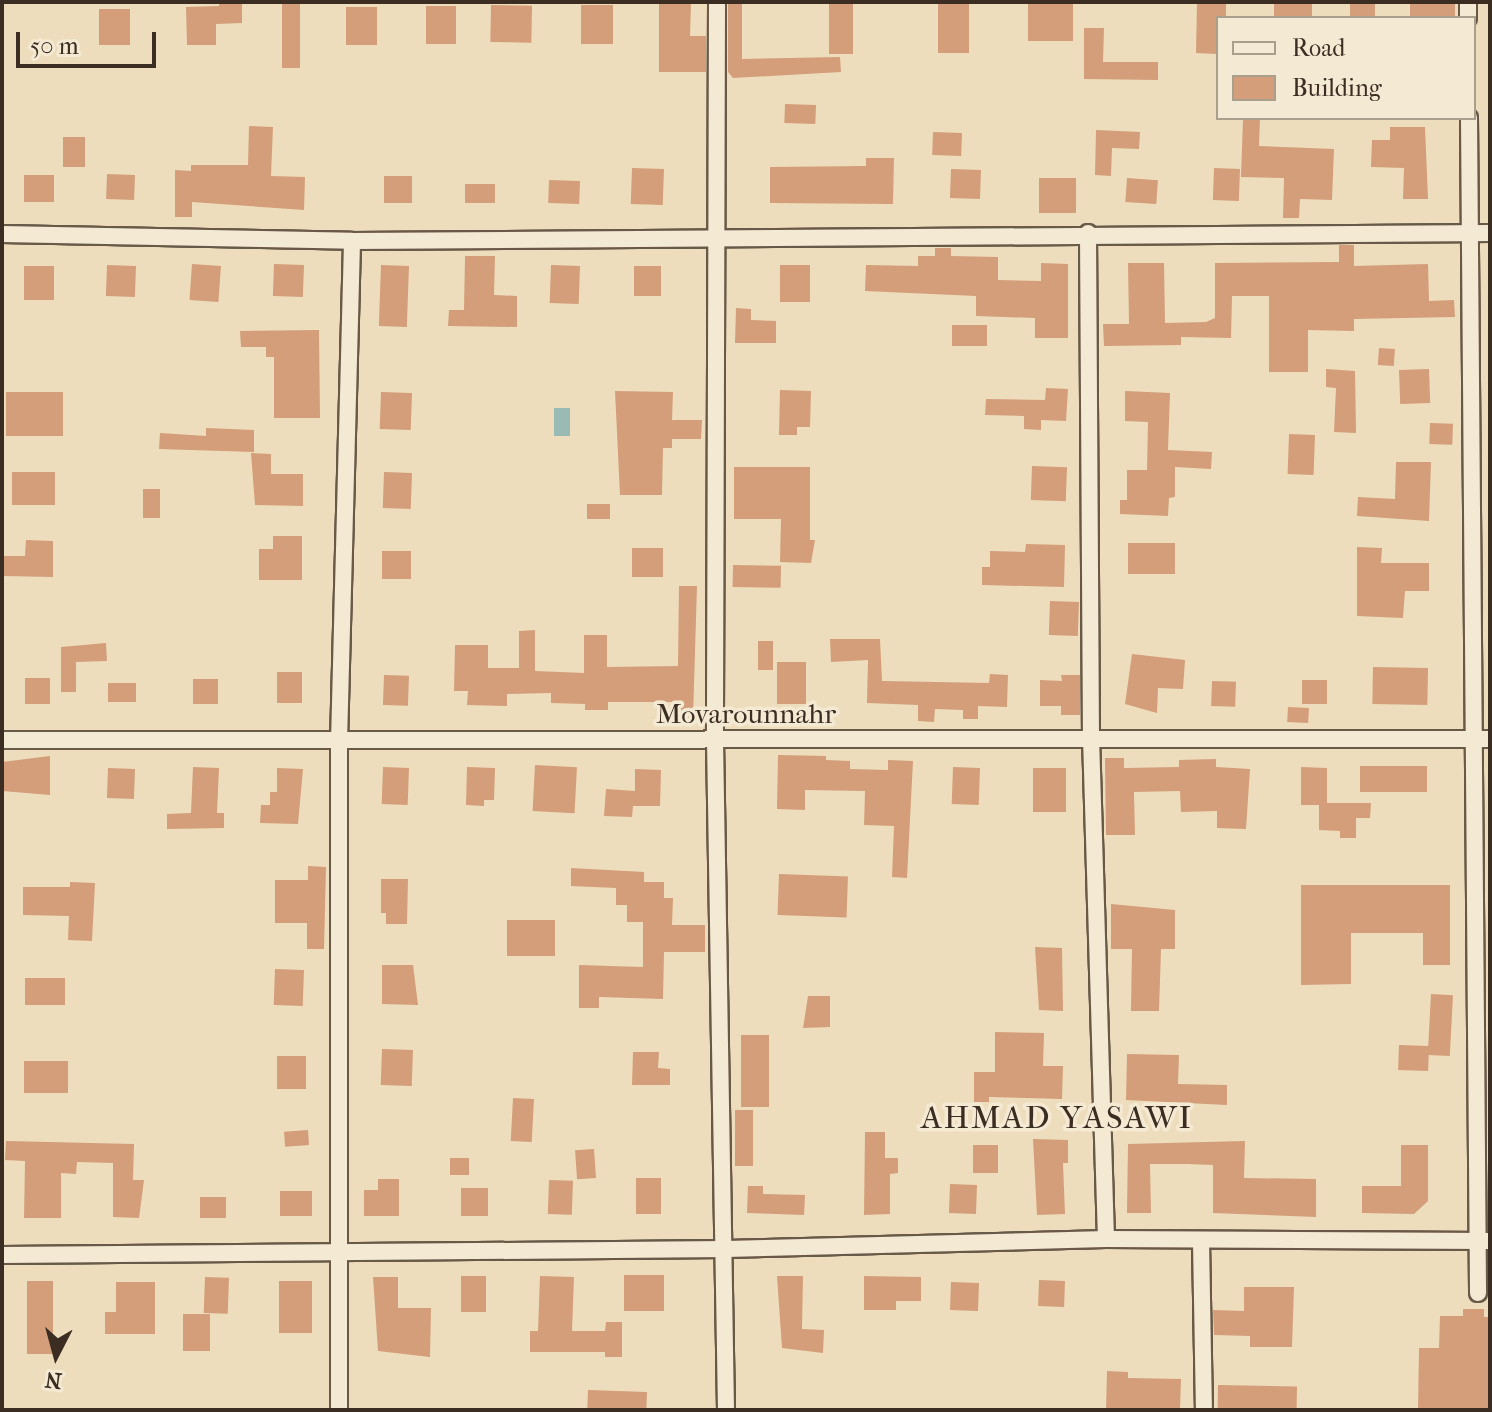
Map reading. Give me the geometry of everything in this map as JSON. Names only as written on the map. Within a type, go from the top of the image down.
[{"type":"street","points":[[717,2],[715,740],[726,1249],[726,1410]]},
{"type":"street","points":[[1469,120],[1471,739],[1483,997],[1483,1241],[1478,1293]]},
{"type":"street","points":[[1088,233],[1091,737],[1106,1239]]},
{"type":"street","points":[[2,234],[352,241],[1088,233],[1490,233]]},
{"type":"street","points":[[339,1410],[339,742],[352,241]]},
{"type":"street","name":"Movarounnahr","points":[[2,740],[1490,739]]},
{"type":"street","points":[[2,1255],[337,1249],[726,1249],[1106,1239],[1483,1241]]},
{"type":"street","points":[[1201,1241],[1204,1410]]},
{"type":"water","points":[[554,408],[570,408],[570,436],[554,436]]},
{"type":"building","points":[[219,2],[242,2],[242,23],[216,24],[216,45],[187,45],[186,7],[219,6]]},
{"type":"building","points":[[728,2],[742,2],[742,59],[840,57],[841,72],[733,78],[728,72]]},
{"type":"building","points":[[829,2],[853,2],[853,54],[829,54]]},
{"type":"building","points":[[938,2],[969,2],[969,53],[938,53]]},
{"type":"building","points":[[1028,2],[1073,2],[1073,41],[1028,41]]},
{"type":"building","points":[[1197,2],[1226,2],[1226,16],[1216,16],[1216,54],[1196,53]]},
{"type":"building","points":[[1274,2],[1312,2],[1312,16],[1274,16]]},
{"type":"building","points":[[1350,2],[1375,2],[1375,16],[1350,16]]},
{"type":"building","points":[[1410,2],[1455,2],[1455,16],[1410,16]]},
{"type":"building","points":[[282,3],[300,3],[300,68],[282,68]]},
{"type":"building","points":[[659,3],[691,3],[690,36],[706,36],[706,72],[659,72]]},
{"type":"building","points":[[491,5],[532,6],[531,43],[490,42]]},
{"type":"building","points":[[581,5],[613,5],[613,44],[581,44]]},
{"type":"building","points":[[426,6],[456,6],[456,44],[426,44]]},
{"type":"building","points":[[346,7],[377,7],[377,45],[346,45]]},
{"type":"building","points":[[99,9],[130,9],[130,45],[99,45]]},
{"type":"building","points":[[1084,28],[1104,28],[1103,62],[1158,62],[1158,80],[1084,79]]},
{"type":"building","points":[[785,104],[816,105],[815,124],[784,123]]},
{"type":"building","points":[[1243,120],[1260,120],[1259,146],[1334,149],[1332,200],[1300,199],[1299,218],[1283,218],[1284,178],[1241,177]]},
{"type":"building","points":[[249,126],[273,127],[271,176],[305,177],[304,210],[192,202],[192,217],[175,217],[175,170],[191,171],[191,165],[248,165]]},
{"type":"building","points":[[1390,127],[1425,127],[1428,199],[1403,199],[1404,168],[1371,167],[1372,140],[1390,140]]},
{"type":"building","points":[[1096,130],[1140,132],[1139,149],[1112,148],[1111,176],[1095,175]]},
{"type":"building","points":[[933,132],[962,133],[961,156],[932,155]]},
{"type":"building","points":[[63,137],[85,137],[85,167],[63,167]]},
{"type":"building","points":[[866,158],[894,158],[893,204],[770,203],[770,167],[866,166]]},
{"type":"building","points":[[632,168],[664,169],[663,205],[631,204]]},
{"type":"building","points":[[1214,168],[1240,169],[1239,201],[1213,200]]},
{"type":"building","points":[[951,169],[981,170],[980,199],[950,198]]},
{"type":"building","points":[[107,174],[135,175],[134,200],[106,199]]},
{"type":"building","points":[[24,175],[54,175],[54,202],[24,202]]},
{"type":"building","points":[[384,176],[412,176],[412,203],[384,203]]},
{"type":"building","points":[[1039,178],[1076,178],[1076,213],[1039,213]]},
{"type":"building","points":[[1127,178],[1158,180],[1156,204],[1125,202]]},
{"type":"building","points":[[549,180],[580,181],[579,204],[548,203]]},
{"type":"building","points":[[465,184],[495,184],[495,203],[465,203]]},
{"type":"building","points":[[1339,245],[1354,245],[1354,266],[1428,264],[1429,301],[1454,300],[1455,317],[1354,319],[1354,331],[1308,330],[1308,372],[1269,372],[1269,296],[1232,296],[1231,338],[1181,337],[1181,345],[1104,346],[1103,324],[1129,324],[1128,263],[1164,263],[1165,323],[1206,322],[1215,318],[1215,263],[1339,262]]},
{"type":"building","points":[[935,248],[951,248],[951,256],[998,257],[998,280],[1041,281],[1041,263],[1068,264],[1068,338],[1035,338],[1035,318],[976,316],[976,296],[865,291],[866,265],[918,266],[918,256],[935,256]]},
{"type":"building","points":[[465,256],[495,256],[494,295],[517,296],[517,327],[448,326],[449,310],[464,310]]},
{"type":"building","points":[[192,264],[221,266],[218,302],[189,300]]},
{"type":"building","points":[[274,264],[304,265],[303,297],[273,296]]},
{"type":"building","points":[[107,265],[136,266],[135,297],[106,296]]},
{"type":"building","points":[[381,265],[409,266],[407,327],[379,326]]},
{"type":"building","points":[[551,265],[580,266],[579,304],[550,303]]},
{"type":"building","points":[[780,265],[810,265],[810,302],[780,302]]},
{"type":"building","points":[[24,266],[54,266],[54,300],[24,300]]},
{"type":"building","points":[[634,266],[661,266],[661,296],[634,296]]},
{"type":"building","points":[[736,308],[751,309],[751,320],[776,321],[776,343],[735,343]]},
{"type":"building","points":[[952,325],[987,325],[987,346],[952,346]]},
{"type":"building","points":[[319,330],[320,418],[274,418],[274,357],[266,357],[266,347],[241,347],[240,331]]},
{"type":"building","points":[[1379,348],[1395,349],[1394,366],[1378,365]]},
{"type":"building","points":[[1326,369],[1355,371],[1356,433],[1334,432],[1336,388],[1326,387]]},
{"type":"building","points":[[1429,369],[1430,403],[1400,404],[1399,370]]},
{"type":"building","points":[[1046,388],[1068,389],[1066,421],[1041,420],[1041,430],[1024,429],[1024,416],[985,415],[986,399],[1045,400]]},
{"type":"building","points":[[780,390],[811,391],[810,427],[797,427],[797,435],[779,435]]},
{"type":"building","points":[[615,391],[673,392],[672,420],[702,420],[701,439],[672,439],[672,448],[663,448],[662,495],[620,495]]},
{"type":"building","points":[[1125,391],[1170,393],[1168,450],[1212,452],[1211,469],[1175,467],[1175,497],[1169,498],[1168,516],[1120,514],[1120,500],[1127,500],[1127,470],[1147,470],[1148,422],[1125,421]]},
{"type":"building","points":[[6,392],[63,392],[63,436],[6,436]]},
{"type":"building","points":[[381,392],[412,393],[411,430],[380,429]]},
{"type":"building","points":[[1430,423],[1453,424],[1452,445],[1429,444]]},
{"type":"building","points":[[206,428],[254,430],[254,452],[159,449],[160,433],[206,436]]},
{"type":"building","points":[[1289,434],[1315,435],[1314,475],[1288,474]]},
{"type":"building","points":[[251,453],[271,454],[271,474],[303,474],[303,506],[255,505]]},
{"type":"building","points":[[1396,462],[1431,462],[1429,521],[1357,516],[1358,497],[1395,499]]},
{"type":"building","points":[[1032,466],[1067,467],[1066,501],[1031,500]]},
{"type":"building","points":[[734,467],[810,467],[810,540],[815,540],[811,563],[780,562],[781,519],[734,519]]},
{"type":"building","points":[[12,472],[55,472],[55,505],[12,505]]},
{"type":"building","points":[[384,472],[412,473],[411,509],[383,508]]},
{"type":"building","points":[[143,489],[160,489],[160,518],[143,518]]},
{"type":"building","points":[[587,504],[610,504],[610,519],[587,519]]},
{"type":"building","points":[[273,536],[302,536],[302,580],[259,580],[259,549],[273,549]]},
{"type":"building","points":[[26,540],[53,541],[53,577],[2,576],[2,556],[25,556]]},
{"type":"building","points":[[1128,543],[1175,543],[1175,574],[1128,574]]},
{"type":"building","points":[[1026,544],[1065,545],[1064,587],[982,585],[982,567],[990,567],[990,551],[1025,552]]},
{"type":"building","points":[[1357,547],[1382,548],[1381,563],[1429,563],[1429,591],[1405,591],[1403,618],[1357,616]]},
{"type":"building","points":[[632,548],[663,548],[663,577],[632,577]]},
{"type":"building","points":[[382,551],[411,551],[411,579],[382,579]]},
{"type":"building","points":[[733,565],[781,566],[781,588],[733,587]]},
{"type":"building","points":[[679,586],[697,586],[693,718],[674,718],[674,702],[608,702],[608,710],[585,710],[585,704],[551,703],[551,693],[507,694],[507,706],[467,705],[468,691],[454,691],[455,645],[488,645],[488,668],[519,668],[519,631],[535,630],[535,671],[584,673],[584,635],[607,635],[607,667],[678,666]]},
{"type":"building","points":[[1050,601],[1079,602],[1078,636],[1049,635]]},
{"type":"building","points":[[830,639],[880,639],[882,681],[989,683],[990,674],[1008,675],[1007,707],[978,706],[978,719],[963,719],[963,710],[935,709],[934,722],[918,721],[918,705],[867,703],[868,660],[831,662]]},
{"type":"building","points":[[758,641],[773,641],[773,670],[758,670]]},
{"type":"building","points":[[106,643],[107,661],[76,662],[76,692],[61,692],[61,647]]},
{"type":"building","points":[[1132,654],[1185,660],[1183,689],[1158,688],[1157,713],[1125,704]]},
{"type":"building","points":[[777,662],[806,662],[806,704],[777,704]]},
{"type":"building","points":[[1373,667],[1428,668],[1427,705],[1372,704]]},
{"type":"building","points":[[277,672],[302,672],[302,703],[277,703]]},
{"type":"building","points":[[384,675],[409,676],[408,706],[383,705]]},
{"type":"building","points":[[1061,675],[1080,675],[1080,715],[1061,715],[1061,706],[1040,706],[1040,680],[1062,681]]},
{"type":"building","points":[[25,678],[50,678],[50,704],[25,704]]},
{"type":"building","points":[[193,679],[218,679],[218,704],[193,704]]},
{"type":"building","points":[[1302,680],[1327,680],[1327,704],[1302,704]]},
{"type":"building","points":[[1212,681],[1236,682],[1235,707],[1211,706]]},
{"type":"building","points":[[108,683],[136,683],[136,702],[108,702]]},
{"type":"building","points":[[1288,707],[1309,708],[1308,723],[1287,722]]},
{"type":"building","points":[[778,755],[826,756],[826,760],[850,761],[850,769],[888,770],[888,760],[913,761],[907,878],[892,877],[894,826],[864,825],[865,791],[805,790],[805,810],[777,809]]},
{"type":"building","points":[[50,756],[50,795],[2,791],[2,762]]},
{"type":"building","points":[[1105,758],[1124,758],[1124,768],[1179,767],[1179,760],[1216,759],[1216,767],[1250,769],[1246,829],[1217,828],[1217,811],[1181,812],[1180,791],[1134,792],[1135,835],[1106,835]]},
{"type":"building","points":[[535,765],[577,767],[575,813],[533,811]]},
{"type":"building","points":[[1360,766],[1427,766],[1427,792],[1360,792]]},
{"type":"building","points":[[193,767],[219,768],[217,813],[224,813],[224,828],[167,829],[167,814],[191,813]]},
{"type":"building","points":[[383,767],[409,768],[408,805],[382,804]]},
{"type":"building","points":[[467,767],[495,768],[494,800],[484,800],[484,806],[466,805]]},
{"type":"building","points":[[953,767],[980,768],[979,805],[952,804]]},
{"type":"building","points":[[1301,767],[1327,768],[1327,803],[1371,803],[1370,818],[1356,818],[1356,838],[1340,838],[1340,831],[1319,830],[1319,805],[1301,805]]},
{"type":"building","points":[[108,768],[135,769],[134,799],[107,798]]},
{"type":"building","points":[[277,768],[303,769],[298,824],[260,823],[261,805],[270,805],[270,792],[277,792]]},
{"type":"building","points":[[1033,768],[1066,768],[1066,812],[1033,812]]},
{"type":"building","points":[[635,769],[661,770],[660,806],[633,806],[632,817],[604,816],[606,789],[635,791]]},
{"type":"building","points":[[308,866],[326,867],[324,949],[307,949],[307,923],[275,923],[275,880],[308,880]]},
{"type":"building","points":[[571,868],[644,872],[644,882],[664,882],[664,898],[673,898],[672,925],[705,925],[705,952],[664,952],[663,999],[599,997],[599,1008],[579,1008],[579,965],[643,967],[643,922],[627,922],[627,905],[616,905],[616,888],[571,886]]},
{"type":"building","points":[[779,874],[848,876],[847,917],[778,915]]},
{"type":"building","points":[[381,879],[408,879],[407,924],[386,924],[386,913],[381,913]]},
{"type":"building","points":[[70,882],[95,883],[92,941],[68,940],[69,916],[23,915],[23,887],[70,887]]},
{"type":"building","points":[[1301,885],[1450,885],[1450,965],[1423,965],[1423,933],[1351,933],[1351,984],[1301,985]]},
{"type":"building","points":[[1111,904],[1175,910],[1175,949],[1161,949],[1159,1011],[1131,1011],[1132,949],[1111,949]]},
{"type":"building","points":[[507,920],[555,920],[555,956],[507,956]]},
{"type":"building","points":[[1035,947],[1062,948],[1063,1011],[1039,1010]]},
{"type":"building","points":[[382,965],[413,965],[418,1005],[382,1004]]},
{"type":"building","points":[[275,969],[304,970],[303,1006],[274,1005]]},
{"type":"building","points":[[25,978],[65,978],[65,1005],[25,1005]]},
{"type":"building","points":[[1431,994],[1453,995],[1450,1056],[1428,1055]]},
{"type":"building","points":[[808,996],[830,996],[830,1027],[803,1028]]},
{"type":"building","points":[[995,1032],[1044,1033],[1043,1066],[1063,1066],[1062,1099],[989,1097],[989,1102],[974,1102],[974,1072],[995,1072]]},
{"type":"building","points":[[741,1035],[769,1035],[769,1107],[741,1107]]},
{"type":"building","points":[[1399,1045],[1429,1046],[1428,1071],[1398,1070]]},
{"type":"building","points":[[382,1049],[413,1050],[412,1086],[381,1085]]},
{"type":"building","points":[[633,1052],[659,1052],[658,1068],[670,1069],[670,1085],[632,1085]]},
{"type":"building","points":[[1127,1054],[1179,1055],[1178,1084],[1227,1085],[1227,1105],[1126,1100]]},
{"type":"building","points":[[277,1056],[306,1056],[306,1089],[277,1089]]},
{"type":"building","points":[[24,1061],[68,1061],[68,1093],[24,1093]]},
{"type":"building","points":[[513,1098],[534,1099],[532,1142],[511,1141]]},
{"type":"building","points":[[735,1110],[753,1110],[753,1166],[735,1166]]},
{"type":"building","points":[[308,1130],[309,1145],[285,1147],[284,1132]]},
{"type":"building","points":[[865,1132],[885,1132],[885,1158],[898,1158],[898,1173],[890,1174],[890,1214],[864,1215]]},
{"type":"building","points":[[1033,1139],[1068,1140],[1068,1163],[1063,1163],[1065,1214],[1037,1215]]},
{"type":"building","points":[[6,1141],[134,1144],[133,1180],[144,1180],[139,1218],[113,1217],[113,1163],[77,1162],[76,1174],[61,1173],[61,1218],[24,1218],[25,1161],[5,1160]]},
{"type":"building","points":[[1245,1141],[1244,1178],[1316,1179],[1316,1217],[1213,1213],[1213,1165],[1188,1164],[1150,1164],[1151,1213],[1127,1213],[1128,1144]]},
{"type":"building","points":[[973,1145],[998,1145],[998,1173],[973,1173]]},
{"type":"building","points":[[1401,1145],[1428,1145],[1428,1201],[1414,1214],[1362,1213],[1362,1186],[1401,1186]]},
{"type":"building","points":[[594,1149],[596,1178],[577,1179],[575,1150]]},
{"type":"building","points":[[450,1158],[469,1158],[469,1175],[450,1175]]},
{"type":"building","points":[[636,1178],[661,1178],[661,1214],[636,1214]]},
{"type":"building","points":[[378,1179],[399,1179],[399,1216],[364,1216],[364,1190],[378,1190]]},
{"type":"building","points":[[549,1180],[573,1181],[572,1215],[548,1214]]},
{"type":"building","points":[[950,1184],[977,1185],[976,1214],[949,1213]]},
{"type":"building","points":[[748,1186],[763,1186],[763,1194],[805,1195],[804,1215],[747,1213]]},
{"type":"building","points":[[461,1188],[488,1188],[488,1216],[461,1216]]},
{"type":"building","points":[[280,1191],[312,1191],[312,1216],[280,1216]]},
{"type":"building","points":[[200,1197],[226,1197],[226,1218],[200,1218]]},
{"type":"building","points":[[624,1275],[664,1275],[664,1311],[624,1311]]},
{"type":"building","points":[[461,1276],[486,1276],[486,1312],[461,1312]]},
{"type":"building","points":[[540,1276],[574,1277],[572,1331],[605,1331],[606,1322],[622,1322],[622,1357],[605,1357],[605,1352],[530,1352],[530,1331],[538,1331]]},
{"type":"building","points":[[777,1276],[803,1276],[802,1329],[824,1330],[823,1353],[782,1348]]},
{"type":"building","points":[[864,1276],[921,1277],[921,1301],[896,1301],[896,1310],[864,1310]]},
{"type":"building","points":[[205,1277],[229,1278],[228,1314],[204,1313]]},
{"type":"building","points":[[373,1277],[398,1277],[398,1308],[431,1308],[430,1357],[378,1351]]},
{"type":"building","points":[[1039,1280],[1065,1281],[1064,1307],[1038,1306]]},
{"type":"building","points":[[27,1281],[53,1281],[53,1354],[27,1354]]},
{"type":"building","points":[[279,1281],[312,1281],[312,1333],[279,1333]]},
{"type":"building","points":[[116,1282],[155,1282],[155,1334],[105,1334],[105,1312],[116,1312]]},
{"type":"building","points":[[951,1282],[979,1283],[978,1311],[950,1310]]},
{"type":"building","points":[[1244,1287],[1294,1287],[1292,1347],[1250,1347],[1250,1336],[1214,1335],[1213,1310],[1244,1311]]},
{"type":"building","points":[[1463,1309],[1484,1309],[1484,1317],[1490,1317],[1490,1410],[1418,1410],[1419,1348],[1439,1348],[1440,1316],[1463,1316]]},
{"type":"building","points":[[183,1314],[210,1314],[210,1351],[183,1351]]},
{"type":"building","points":[[1107,1371],[1128,1372],[1128,1378],[1181,1379],[1180,1410],[1106,1410]]},
{"type":"building","points":[[1218,1385],[1297,1386],[1297,1410],[1218,1410]]},
{"type":"building","points":[[588,1390],[647,1392],[646,1410],[587,1410]]},
{"type":"district","name":"AHMAD YASAWI","points":[[1057,1118]]}]
